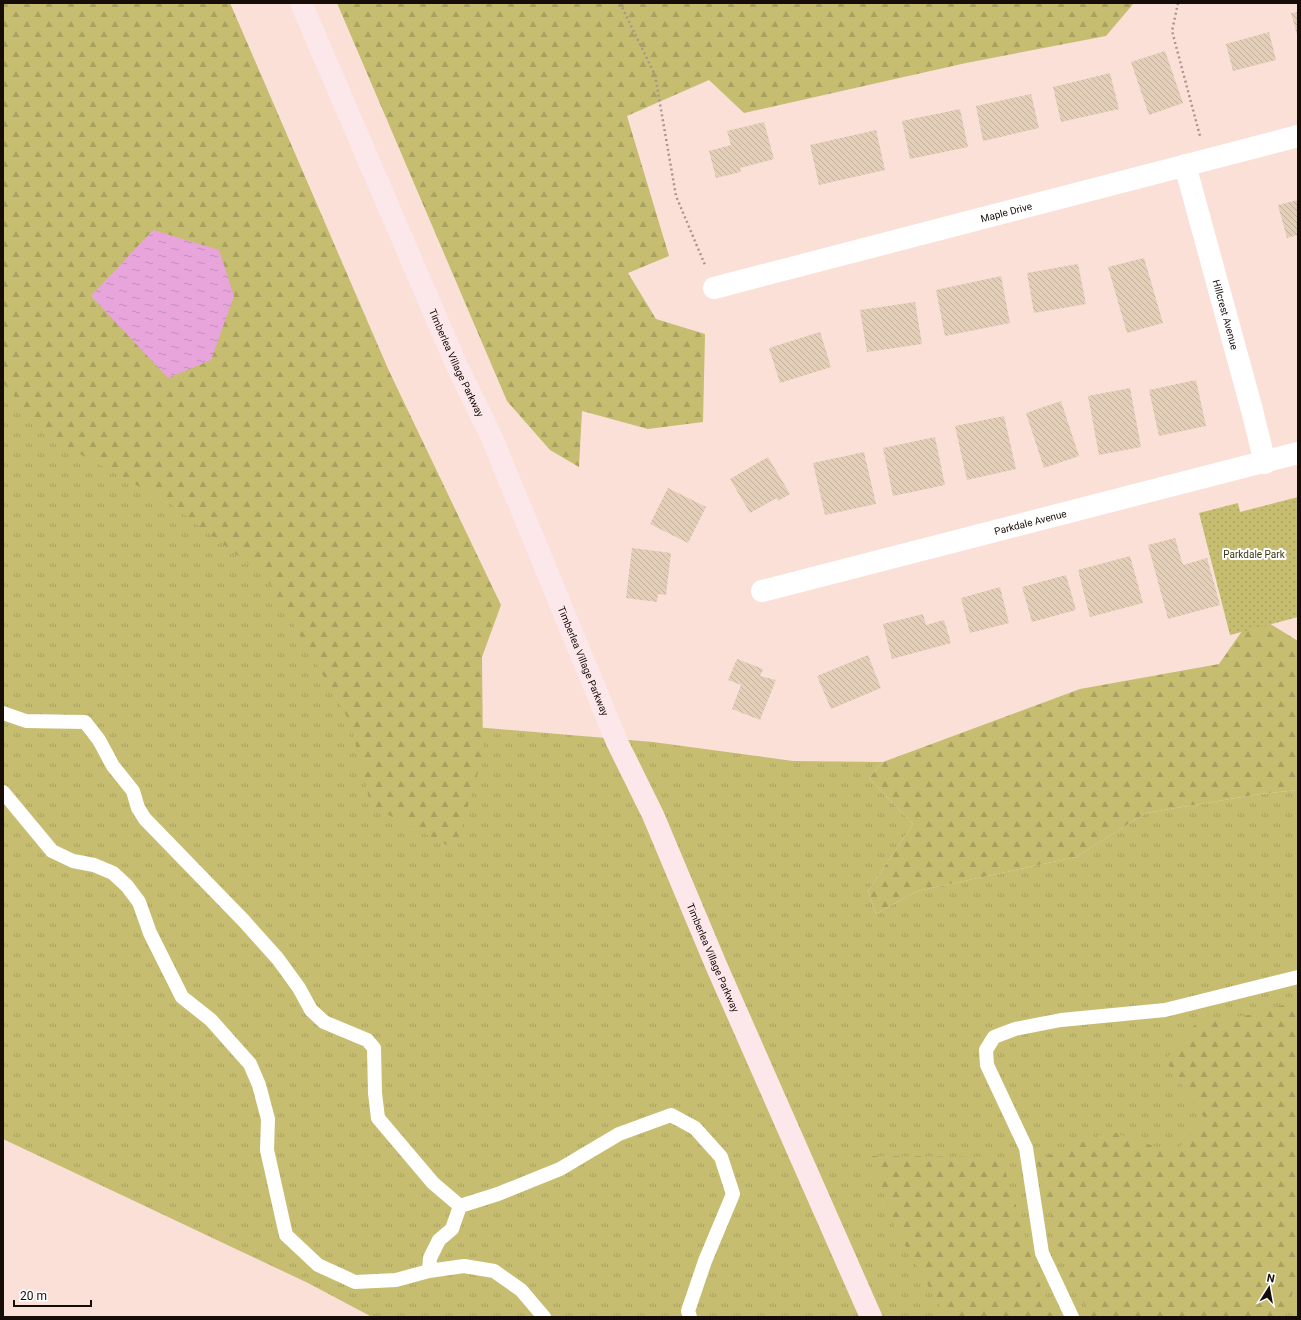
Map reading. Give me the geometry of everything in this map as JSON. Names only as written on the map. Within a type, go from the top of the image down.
[{"type":"main road","name":"Timberlea Village Parkway","points":[[301,3],[456,364],[492,438],[618,742],[653,815],[723,980],[871,1317]]},
{"type":"street","name":"Maple Drive","points":[[714,288],[1298,136]]},
{"type":"street","name":"Hillcrest Avenue","points":[[1185,165],[1265,463]]},
{"type":"street","name":"Parkdale Avenue","points":[[762,591],[1265,463],[1298,453]]},
{"type":"lane","points":[[3,713],[26,721],[85,722],[98,740],[113,766],[133,791],[138,808],[146,819],[244,921],[278,959],[299,988],[311,1010],[324,1022],[367,1040],[374,1048],[374,1093],[378,1118],[433,1183],[460,1206]]},
{"type":"lane","points":[[3,792],[52,851],[73,861],[94,865],[113,873],[127,886],[139,902],[150,933],[182,997],[211,1020],[250,1064],[259,1085],[268,1119],[267,1150],[286,1235],[318,1265],[356,1282],[396,1280],[429,1271],[464,1266],[494,1271],[521,1290],[544,1317]]},
{"type":"lane","points":[[1072,1317],[1042,1253],[1026,1148],[987,1065],[986,1050],[994,1037],[1016,1029],[1062,1020],[1165,1010],[1298,977]]},
{"type":"lane","points":[[460,1206],[498,1194],[560,1169],[619,1134],[671,1115],[695,1128],[721,1157],[733,1194],[705,1261],[688,1311],[690,1317]]},
{"type":"lane","points":[[429,1271],[430,1258],[439,1240],[452,1229],[460,1206]]},
{"type":"path","points":[[620,3],[655,75],[676,196],[714,288]]},
{"type":"path","points":[[1178,3],[1172,31],[1206,160]]},
{"type":"green space","points":[[3,3],[230,3],[389,371],[501,605],[482,657],[483,756],[455,849],[371,806],[350,722],[266,577],[169,503],[47,436],[3,382]]},
{"type":"green space","points":[[337,3],[1134,3],[1106,36],[966,63],[744,113],[709,80],[627,116],[669,256],[628,273],[656,319],[705,334],[703,422],[648,429],[582,411],[579,467],[550,450],[507,401]]},
{"type":"green space","points":[[3,309],[428,723],[653,742],[793,761],[883,762],[869,778],[913,824],[868,891],[876,914],[917,891],[1076,857],[1146,813],[1260,794],[1298,790],[1298,1317],[372,1317],[308,1283],[3,1139]]},
{"type":"green space","name":"Parkdale Park","points":[[1298,497],[1298,617],[1230,635],[1199,513],[1238,503],[1240,512]]},
{"type":"green space","points":[[1254,614],[1298,641],[1298,790],[1260,794],[1146,813],[1076,857],[917,891],[876,914],[868,891],[913,824],[869,778],[883,762],[1080,689],[1219,664]]},
{"type":"green space","points":[[1298,1000],[1298,1284],[1278,1317],[1092,1317],[1071,1283],[1057,1238],[1037,1160],[1110,1131],[1174,1153],[1205,1119],[1165,1060],[1197,1022],[1256,1014]]},
{"type":"green space","points":[[872,1156],[1001,1157],[1046,1305],[1053,1317],[946,1317],[894,1226]]},
{"type":"water","points":[[153,230],[219,250],[234,296],[211,360],[168,378],[91,296]]},
{"type":"building","points":[[1298,12],[1298,38],[1291,13]]},
{"type":"building","points":[[1269,32],[1276,60],[1233,71],[1226,44]]},
{"type":"building","points":[[1165,51],[1183,103],[1149,115],[1131,62]]},
{"type":"building","points":[[1110,73],[1119,109],[1061,122],[1053,87]]},
{"type":"building","points":[[1031,94],[1039,128],[983,141],[976,106]]},
{"type":"building","points":[[960,109],[968,147],[910,159],[902,121]]},
{"type":"building","points":[[764,122],[774,159],[740,168],[741,172],[716,178],[709,151],[731,145],[727,131]]},
{"type":"building","points":[[876,130],[885,170],[819,185],[810,145]]},
{"type":"building","points":[[1298,200],[1298,235],[1287,238],[1278,205]]},
{"type":"building","points":[[1144,258],[1163,323],[1127,333],[1108,267]]},
{"type":"building","points":[[1078,264],[1086,304],[1034,313],[1027,273]]},
{"type":"building","points":[[1001,276],[1010,323],[945,336],[936,290]]},
{"type":"building","points":[[915,302],[922,344],[867,352],[860,310]]},
{"type":"building","points":[[820,332],[831,367],[780,383],[769,348]]},
{"type":"building","points":[[1196,380],[1206,426],[1159,436],[1149,390]]},
{"type":"building","points":[[1130,388],[1141,447],[1099,455],[1088,396]]},
{"type":"building","points":[[1061,401],[1079,456],[1044,468],[1026,413]]},
{"type":"building","points":[[1004,416],[1016,469],[967,480],[955,426]]},
{"type":"building","points":[[935,437],[945,485],[893,496],[883,448]]},
{"type":"building","points":[[864,452],[876,504],[825,515],[813,463]]},
{"type":"building","points":[[768,457],[790,494],[778,501],[777,498],[750,513],[730,479]]},
{"type":"building","points":[[668,488],[706,507],[688,543],[650,524]]},
{"type":"building","points":[[1175,538],[1183,565],[1207,558],[1220,605],[1168,619],[1148,545]]},
{"type":"building","points":[[632,548],[671,553],[666,595],[658,594],[657,602],[626,598]]},
{"type":"building","points":[[1130,556],[1143,603],[1090,617],[1078,570]]},
{"type":"building","points":[[1066,575],[1076,610],[1032,622],[1022,587]]},
{"type":"building","points":[[1000,587],[1009,623],[970,633],[961,598]]},
{"type":"building","points":[[923,614],[926,625],[944,620],[951,643],[892,659],[883,624]]},
{"type":"building","points":[[868,655],[881,688],[831,709],[817,676]]},
{"type":"building","points":[[737,659],[763,669],[760,676],[776,680],[760,720],[732,709],[741,685],[728,680]]}]
